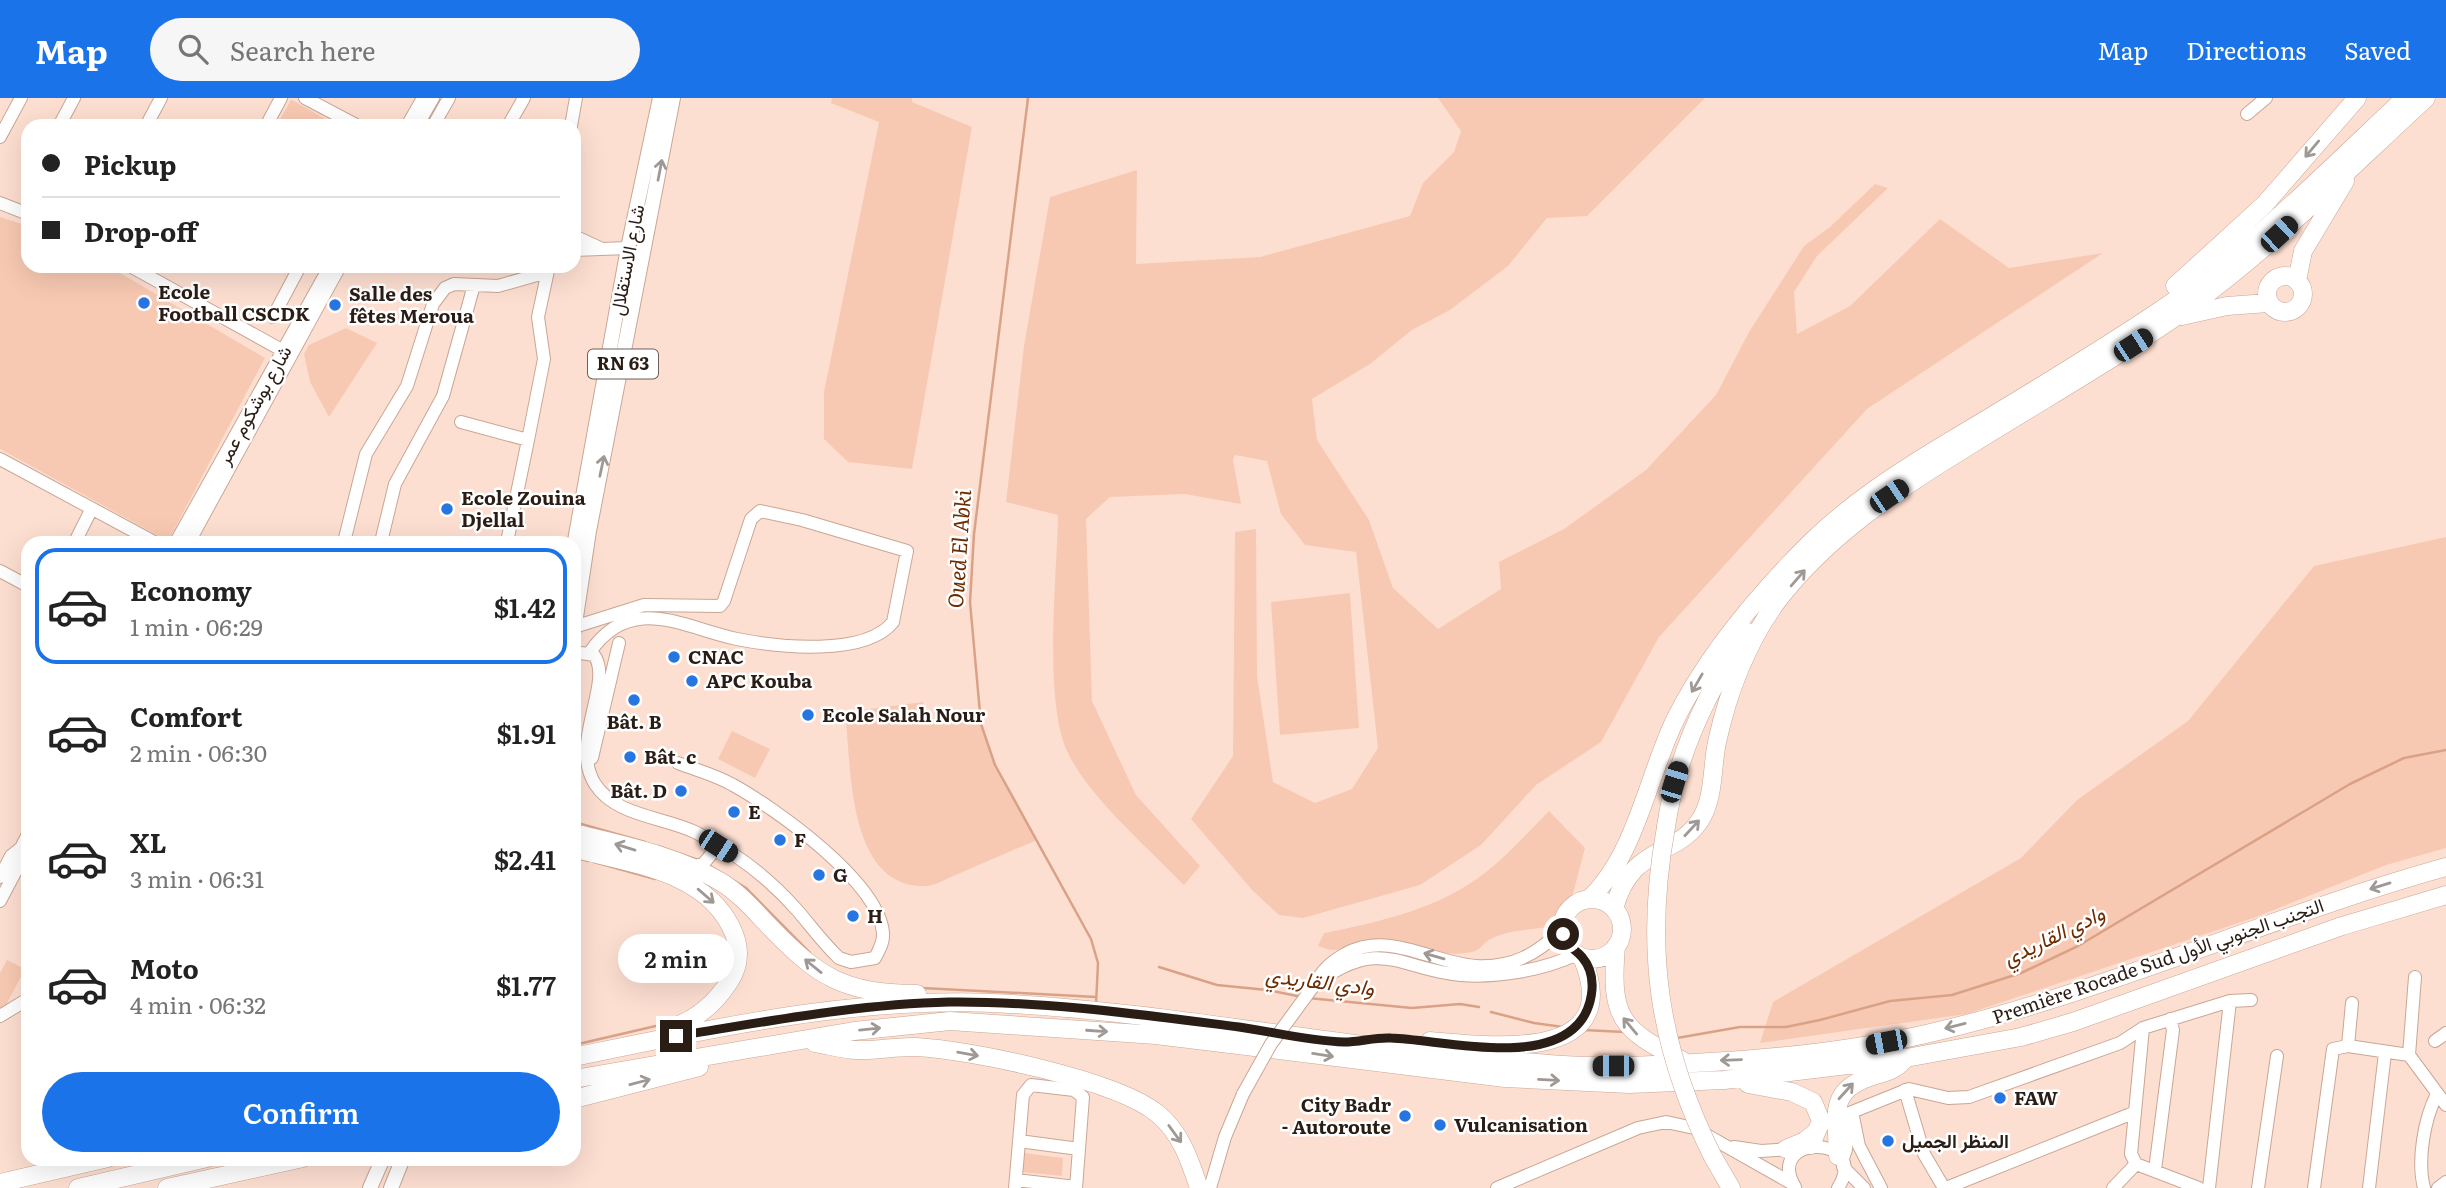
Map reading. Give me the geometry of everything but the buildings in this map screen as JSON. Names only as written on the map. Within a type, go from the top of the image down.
[{"type":"highway","points":[[1346,1042],[1390,1037],[1511,1047],[1559,1038],[1579,1023],[1591,999],[1591,982],[1579,955],[1564,940],[1562,928],[1568,911],[1589,899],[1605,883],[1621,856],[1675,720],[1707,666],[1772,596],[1833,522],[1927,454],[2129,320],[2195,270],[2265,204],[2357,98]]},
{"type":"highway","points":[[1927,454],[2186,292],[2248,243],[2405,98]]},
{"type":"highway","points":[[1731,1188],[1716,1151],[1679,1079],[1659,996],[1654,911],[1674,782],[1698,718],[1718,677],[1772,596],[1889,496],[2172,319],[2257,254],[2426,98]]},
{"type":"highway","points":[[2172,319],[2208,309],[2268,303],[2281,312],[2296,308],[2303,295],[2297,281],[2298,266],[2308,241],[2359,160]]},
{"type":"highway","points":[[2268,303],[2267,288],[2273,279],[2283,276],[2297,281]]},
{"type":"highway","points":[[1614,909],[1623,884],[1641,862],[1687,834],[1702,817],[1731,693],[1772,596]]},
{"type":"highway","points":[[581,835],[700,864],[730,888],[804,960],[839,984],[891,993],[1040,999],[1102,1006],[1142,1017]]},
{"type":"highway","points":[[581,850],[673,876],[701,890],[724,912],[736,937],[740,960],[722,993],[680,1026],[581,1053]]},
{"type":"highway","name":"Première Rocade Sud التجنب الجنوبي الأول","points":[[581,1054],[687,1034],[914,1003],[995,1003],[1554,1064],[1630,1066],[1787,1058],[1842,1050],[1964,1024],[2078,992],[2356,894],[2446,867]]},
{"type":"highway","name":"Première Rocade Sud التجنب الجنوبي الأول","points":[[581,1078],[854,1031],[950,1021],[1156,1035],[1505,1078],[1629,1083],[1724,1080],[1906,1058],[2021,1037],[2073,1022],[2342,926],[2446,895]]},
{"type":"highway","points":[[1589,899],[1600,900],[1614,909],[1622,929],[1616,946],[1613,989],[1625,1023],[1637,1035],[1687,1062]]},
{"type":"highway","points":[[1579,955],[1601,957],[1616,946]]},
{"type":"highway","points":[[581,1098],[803,1041],[857,1050],[939,1049],[1007,1061],[1120,1093],[1158,1115],[1171,1128],[1185,1148],[1199,1188]]},
{"type":"highway","points":[[1841,1161],[1847,1117],[1838,1101],[1848,1086],[1895,1069],[1906,1058]]},
{"type":"highway","points":[[1724,1080],[1798,1094],[1816,1106],[1820,1126],[1808,1146]]},
{"type":"highway","points":[[1786,1149],[1805,1142],[1820,1126]]},
{"type":"highway","points":[[0,1183],[73,1166]]},
{"type":"highway","points":[[78,1188],[173,1166]]},
{"type":"highway","points":[[167,1188],[266,1166]]},
{"type":"highway","points":[[185,1188],[268,1166]]},
{"type":"main road","name":"شارع الاستقلال","points":[[576,536],[628,248],[660,98]]},
{"type":"main road","name":"RN 63","points":[[581,583],[673,98]]},
{"type":"main road","points":[[370,1188],[380,1166]]},
{"type":"main road","points":[[391,1188],[400,1166]]},
{"type":"street","points":[[0,137],[21,98]]},
{"type":"street","points":[[63,119],[74,98]]},
{"type":"street","points":[[150,119],[161,98]]},
{"type":"street","points":[[270,119],[281,98]]},
{"type":"street","points":[[305,98],[345,119]]},
{"type":"street","points":[[411,119],[423,98]]},
{"type":"street","points":[[421,119],[433,98]]},
{"type":"street","points":[[437,119],[449,98]]},
{"type":"street","points":[[512,119],[524,98]]},
{"type":"street","points":[[572,119],[576,98]]},
{"type":"street","points":[[2247,114],[2266,98]]},
{"type":"street","points":[[0,203],[21,211]]},
{"type":"street","points":[[581,239],[604,249]]},
{"type":"street","points":[[581,250],[628,248]]},
{"type":"street","points":[[143,273],[288,354]]},
{"type":"street","points":[[273,317],[296,273]]},
{"type":"street","name":"شارع بوشكوم عمر","points":[[180,536],[288,354],[327,273]]},
{"type":"street","points":[[192,536],[288,354],[336,273]]},
{"type":"street","points":[[346,536],[366,454],[407,386],[433,304],[445,288],[454,284],[498,286],[536,273]]},
{"type":"street","points":[[508,536],[544,359],[538,317],[547,273]]},
{"type":"street","points":[[382,536],[395,484],[443,396],[474,285]]},
{"type":"street","points":[[461,422],[528,440]]},
{"type":"street","points":[[0,458],[142,536]]},
{"type":"street","points":[[78,536],[92,510]]},
{"type":"street","points":[[581,627],[644,605],[720,606],[751,519],[760,511],[802,520],[907,551],[893,622],[888,628],[854,644],[768,644],[735,639],[683,621],[656,618],[618,625],[605,634],[590,652]]},
{"type":"street","points":[[0,571],[21,582]]},
{"type":"street","points":[[589,771],[619,643]]},
{"type":"street","points":[[581,652],[590,652],[598,660],[600,670],[587,738],[589,771],[602,793],[611,800],[693,832],[718,846],[772,884],[839,958],[851,962],[875,958],[884,937],[882,924],[836,860],[762,802],[730,783],[678,763]]},
{"type":"street","points":[[700,864],[718,846]]},
{"type":"street","points":[[0,877],[16,856]]},
{"type":"street","points":[[0,901],[16,856]]},
{"type":"street","points":[[1210,1188],[1225,1137],[1243,1094],[1271,1044],[1322,971],[1332,962],[1366,946],[1395,946],[1464,964],[1487,966],[1533,954],[1562,928]]},
{"type":"street","points":[[1315,984],[1346,964],[1367,958],[1397,959],[1433,970],[1474,976],[1514,971],[1579,955]]},
{"type":"street","points":[[2415,977],[2409,1055],[2442,1100],[2429,1113],[2422,1170],[2424,1188]]},
{"type":"street","points":[[1881,1188],[1847,1117],[1905,1090],[1917,1089],[1948,1098],[1969,1097],[2119,1043],[2143,1028],[2230,1001],[2251,1000]]},
{"type":"street","points":[[2209,1188],[2230,1001]]},
{"type":"street","points":[[0,1016],[21,1003]]},
{"type":"street","points":[[2348,1046],[2352,1003]]},
{"type":"street","points":[[2155,1170],[2173,1030],[2171,1019]]},
{"type":"street","points":[[2136,1164],[2130,1146],[2143,1028]]},
{"type":"street","points":[[2314,1188],[2333,1049],[2348,1046],[2409,1055]]},
{"type":"street","points":[[2369,1188],[2385,1053]]},
{"type":"street","points":[[2258,1188],[2277,1056]]},
{"type":"street","points":[[1031,1085],[1048,1086],[1074,1090],[1083,1097],[1079,1149],[1076,1187],[1015,1184],[1023,1091],[1031,1085]]},
{"type":"street","points":[[1905,1090],[1924,1154],[1945,1188],[2133,1112]]},
{"type":"street","points":[[1497,1188],[1657,1123],[1675,1123],[1694,1128],[1716,1151],[1794,1186]]},
{"type":"street","points":[[1018,1142],[1079,1149]]},
{"type":"street","points":[[1716,1151],[1760,1151],[1808,1146],[1829,1148],[1864,1188]]},
{"type":"street","points":[[1794,1186],[1790,1176],[1793,1159],[1808,1146]]},
{"type":"street","points":[[1838,1188],[1841,1161]]},
{"type":"street","points":[[2136,1164],[2199,1188]]},
{"type":"street","points":[[2113,1188],[2136,1164]]},
{"type":"street","points":[[2438,1188],[2446,1182]]},
{"type":"shaded area","points":[[832,98],[912,98],[912,102],[972,127],[912,469],[848,462],[824,439],[824,392],[879,122],[831,103]]},
{"type":"shaded area","points":[[1438,98],[1705,98],[1587,216],[1547,218],[1508,266],[1450,310],[1412,330],[1370,364],[1312,399],[1317,440],[1369,520],[1393,588],[1438,629],[1501,589],[1499,562],[1564,529],[1646,470],[1716,395],[1749,332],[1804,246],[1830,227],[1875,184],[1888,188],[1817,256],[1794,292],[1797,334],[1850,306],[1940,219],[2009,268],[2103,253],[1867,409],[1659,637],[1601,742],[1536,785],[1481,845],[1420,885],[1303,918],[1279,915],[1253,891],[1191,819],[1233,756],[1235,532],[1256,529],[1257,676],[1273,782],[1315,803],[1352,789],[1378,748],[1356,552],[1305,545],[1281,514],[1267,461],[1235,455],[1233,460],[1241,504],[1185,494],[1110,497],[1086,519],[1092,701],[1136,795],[1200,866],[1184,885],[1090,787],[1068,753],[1060,731],[1054,672],[1058,515],[1006,502],[1024,346],[1050,197],[1137,170],[1136,264],[1260,257],[1410,216],[1423,183],[1454,152],[1461,131]]},
{"type":"shaded area","points":[[291,100],[325,119],[280,119]]},
{"type":"shaded area","points":[[0,217],[21,224],[21,273],[120,273],[265,358],[171,536],[159,536],[0,449]]},
{"type":"shaded area","points":[[346,328],[377,343],[329,417],[310,382],[304,354],[309,345]]},
{"type":"shaded area","points":[[2446,537],[2446,848],[2386,865],[2256,917],[1967,1014],[1760,1043],[1773,1002],[2021,858],[2077,800],[2188,721],[2314,566]]},
{"type":"shaded area","points":[[1350,593],[1359,728],[1280,735],[1271,602]]},
{"type":"shaded area","points":[[923,702],[926,714],[932,720],[965,718],[981,724],[995,765],[1037,840],[928,886],[902,882],[883,870],[869,849],[859,824],[853,797],[846,721],[847,712]]},
{"type":"shaded area","points":[[732,731],[770,749],[755,778],[718,759]]},
{"type":"shaded area","points":[[1549,811],[1585,848],[1570,905],[1559,912],[1548,927],[1503,934],[1489,940],[1475,951],[1460,954],[1383,943],[1362,944],[1338,950],[1318,946],[1324,933],[1409,912],[1468,885],[1503,858]]},
{"type":"shaded area","points":[[7,960],[21,967],[21,977],[4,1009],[0,1007],[0,973]]},
{"type":"shaded area","points":[[1024,1153],[1063,1158],[1062,1176],[1022,1172]]},
{"type":"waterway","name":"Oued El Abki","points":[[1028,98],[974,534],[970,602],[981,724],[995,765],[1091,939],[1098,963],[1096,1004]]},
{"type":"waterway","name":"وادي القاريدي","points":[[1677,1038],[1740,1027],[1786,1027],[1890,1001],[1952,995],[2021,973],[2078,946],[2350,784],[2404,758],[2446,750]]},
{"type":"waterway","points":[[581,824],[645,842]]},
{"type":"waterway","points":[[658,846],[698,860]]},
{"type":"waterway","points":[[581,859],[588,861]]},
{"type":"waterway","points":[[594,862],[655,879]]},
{"type":"waterway","points":[[707,864],[746,888],[810,953]]},
{"type":"waterway","name":"وادي القاريدي","points":[[1159,967],[1217,985],[1302,997]]},
{"type":"waterway","points":[[922,988],[1096,997]]},
{"type":"waterway","name":"وادي القاريدي","points":[[1308,998],[1412,1008],[1460,1004],[1479,1007]]},
{"type":"waterway","name":"وادي القاريدي","points":[[1491,1012],[1563,1027]]},
{"type":"waterway","points":[[581,1043],[660,1025]]},
{"type":"waterway","name":"وادي القاريدي","points":[[1583,1030],[1625,1032]]},
{"type":"place","name":"Ecole Football CSCDK","points":[[144,303]]},
{"type":"place","name":"Salle des fêtes Meroua","points":[[335,305]]},
{"type":"place","name":"Ecole Zouina Djellal","points":[[447,509]]},
{"type":"place","name":"CNAC","points":[[674,657]]},
{"type":"place","name":"APC Kouba","points":[[692,681]]},
{"type":"place","name":"Bât. B","points":[[634,700]]},
{"type":"place","name":"Ecole Salah Nour","points":[[808,715]]},
{"type":"place","name":"Bât. c","points":[[630,757]]},
{"type":"place","name":"Bât. D","points":[[681,791]]},
{"type":"place","name":"E","points":[[734,812]]},
{"type":"place","name":"F","points":[[780,840]]},
{"type":"place","name":"G","points":[[819,875]]},
{"type":"place","name":"H","points":[[853,916]]},
{"type":"place","name":"FAW","points":[[2000,1098]]},
{"type":"place","name":"City Badr - Autoroute","points":[[1405,1116]]},
{"type":"place","name":"Vulcanisation","points":[[1440,1125]]},
{"type":"place","name":"المنظر الجميل","points":[[1888,1141]]},
{"type":"route","points":[[676,1036],[871,1008],[951,1002],[995,1003],[1198,1022],[1346,1042],[1390,1037],[1500,1047],[1523,1046],[1547,1042],[1566,1034],[1579,1023],[1589,1008],[1592,991],[1589,974],[1582,957],[1567,946],[1563,934]]}]
